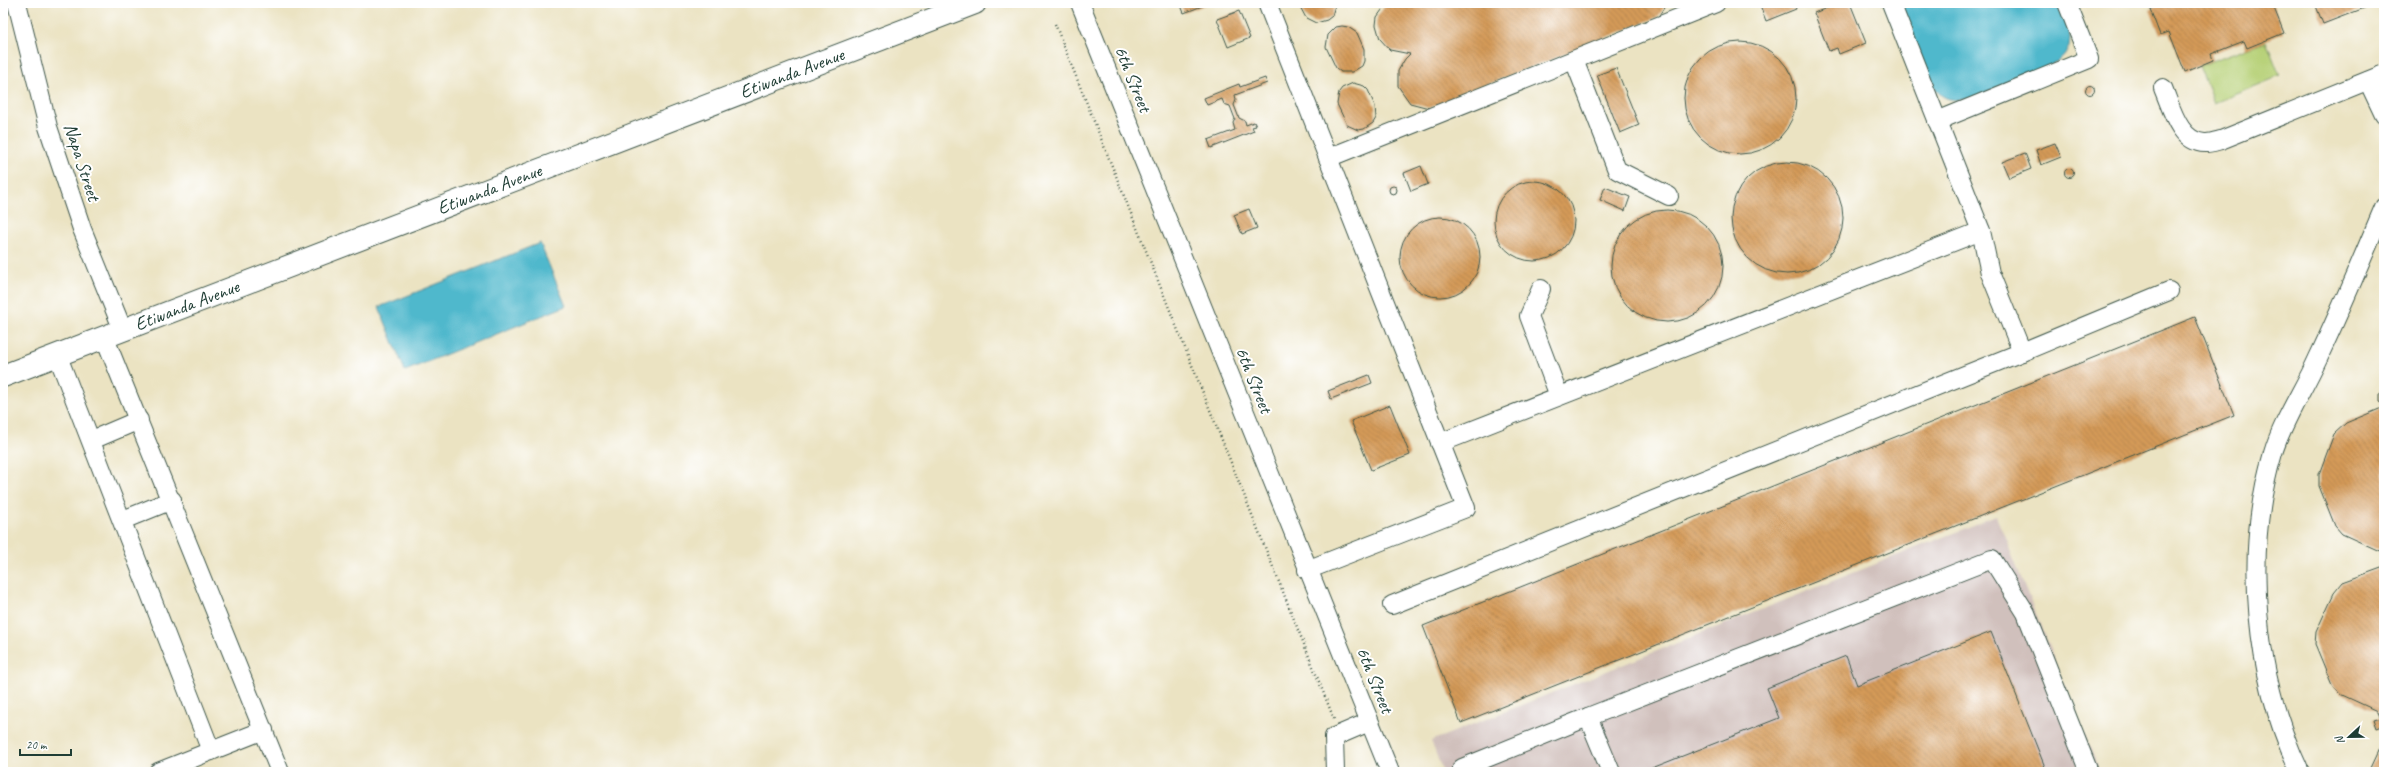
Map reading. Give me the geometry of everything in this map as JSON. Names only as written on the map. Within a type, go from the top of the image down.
[{"type":"main road","name":"Etiwanda Avenue","points":[[3,376],[113,332],[975,3]]},
{"type":"street","name":"Napa Street","points":[[18,3],[48,127],[82,229],[139,420],[280,772]]},
{"type":"street","name":"6th Street","points":[[1080,3],[1307,570],[1390,772]]},
{"type":"street","points":[[1268,3],[1466,508],[1307,570]]},
{"type":"street","points":[[1328,158],[1716,3]]},
{"type":"street","points":[[1891,3],[1980,231],[1990,273],[2022,352]]},
{"type":"street","points":[[1937,121],[2089,59],[2066,3]]},
{"type":"street","points":[[1574,60],[1616,170],[1669,196]]},
{"type":"street","points":[[2163,88],[2179,127],[2190,137],[2205,144],[2221,140],[2376,78],[2384,115]]},
{"type":"street","points":[[2300,772],[2284,733],[2264,658],[2259,608],[2257,549],[2261,502],[2273,452],[2296,400],[2317,361],[2384,207]]},
{"type":"street","points":[[1440,443],[1980,231]]},
{"type":"street","points":[[1541,289],[1529,316],[1559,396]]},
{"type":"street","points":[[1392,605],[2022,352],[2169,291]]},
{"type":"street","points":[[57,354],[92,440],[211,751]]},
{"type":"street","points":[[92,440],[139,420]]},
{"type":"street","points":[[123,520],[172,500]]},
{"type":"street","points":[[1459,771],[1588,717],[1992,559],[2026,613],[2090,772]]},
{"type":"street","points":[[1588,717],[1610,772]]},
{"type":"street","points":[[1335,772],[1334,737],[1370,722]]},
{"type":"street","points":[[158,772],[264,730]]},
{"type":"path","points":[[1055,24],[1334,719]]},
{"type":"shaded area","points":[[1996,516],[2100,772],[1443,772],[1431,741]]},
{"type":"green space","points":[[2266,41],[2280,76],[2214,103],[2199,66]]},
{"type":"water","points":[[1899,3],[2059,3],[2069,29],[2069,48],[2058,62],[1973,98],[1961,100],[1948,99],[1941,95],[1929,78],[1917,52]]},
{"type":"water","points":[[540,243],[566,306],[405,371],[379,307]]},
{"type":"building","points":[[1180,3],[1210,3],[1184,13]]},
{"type":"building","points":[[1298,3],[1335,3],[1335,5],[1332,16],[1327,20],[1316,23],[1306,18]]},
{"type":"building","points":[[1387,3],[1667,3],[1658,17],[1429,108],[1410,103],[1398,86],[1398,71],[1405,59],[1410,54],[1390,50],[1380,39],[1376,25],[1377,17]]},
{"type":"building","points":[[1766,3],[1794,3],[1796,9],[1766,21],[1760,5]]},
{"type":"building","points":[[1840,3],[1850,3],[1866,43],[1839,54],[1837,48],[1829,51],[1814,13]]},
{"type":"building","points":[[2156,3],[2272,3],[2284,33],[2247,48],[2244,41],[2211,54],[2213,60],[2185,72],[2169,32],[2160,35],[2150,9],[2157,6]]},
{"type":"building","points":[[2322,3],[2365,3],[2367,7],[2323,24],[2316,6]]},
{"type":"building","points":[[1239,11],[1250,38],[1228,47],[1217,19]]},
{"type":"building","points":[[1336,27],[1348,27],[1357,33],[1364,49],[1364,61],[1362,66],[1352,72],[1341,72],[1336,68],[1326,47],[1328,35]]},
{"type":"building","points":[[1740,42],[1751,43],[1761,47],[1771,52],[1779,59],[1786,67],[1791,77],[1795,87],[1795,109],[1791,119],[1786,129],[1779,137],[1771,144],[1761,149],[1751,153],[1740,154],[1729,153],[1719,149],[1709,144],[1701,137],[1694,129],[1689,119],[1685,109],[1684,98],[1685,87],[1689,77],[1694,67],[1701,59],[1709,52],[1719,47],[1729,43]]},
{"type":"building","points":[[1616,68],[1639,125],[1620,133],[1597,75]]},
{"type":"building","points":[[1265,78],[1267,83],[1235,95],[1236,100],[1234,105],[1239,118],[1245,121],[1246,125],[1254,122],[1256,126],[1252,127],[1254,131],[1211,148],[1208,140],[1235,130],[1233,123],[1235,119],[1230,106],[1224,104],[1222,99],[1207,105],[1204,98],[1239,84],[1240,87]]},
{"type":"building","points":[[1353,83],[1364,86],[1368,90],[1375,106],[1376,118],[1373,123],[1364,129],[1358,130],[1347,125],[1337,104],[1339,92],[1342,88]]},
{"type":"building","points":[[2090,85],[2095,90],[2090,95],[2085,90]]},
{"type":"building","points":[[2055,143],[2061,157],[2041,165],[2036,150]]},
{"type":"building","points":[[2025,153],[2031,169],[2009,178],[2002,162]]},
{"type":"building","points":[[1787,162],[1798,163],[1808,167],[1818,172],[1826,179],[1833,187],[1838,197],[1842,207],[1842,229],[1838,239],[1833,249],[1826,257],[1818,264],[1808,269],[1798,273],[1787,274],[1776,273],[1766,269],[1756,264],[1748,257],[1741,249],[1736,239],[1732,229],[1731,218],[1732,207],[1736,197],[1741,187],[1748,179],[1756,172],[1766,167],[1776,163]]},
{"type":"building","points":[[1421,166],[1428,184],[1411,191],[1404,173]]},
{"type":"building","points":[[2069,168],[2074,173],[2069,178],[2064,173]]},
{"type":"building","points":[[1534,181],[1549,184],[1562,193],[1571,206],[1574,221],[1571,236],[1562,249],[1549,258],[1534,261],[1519,258],[1506,249],[1497,236],[1494,221],[1497,206],[1506,193],[1519,184]]},
{"type":"building","points":[[1393,186],[1396,187],[1396,193],[1393,194],[1390,193],[1389,190],[1390,187]]},
{"type":"building","points":[[1605,187],[1630,197],[1625,211],[1600,200]]},
{"type":"building","points":[[1249,209],[1257,228],[1242,234],[1234,215]]},
{"type":"building","points":[[1667,210],[1678,211],[1688,215],[1698,220],[1706,227],[1713,235],[1718,245],[1722,255],[1722,277],[1718,287],[1713,297],[1706,305],[1698,312],[1688,317],[1678,321],[1667,322],[1656,321],[1646,317],[1636,312],[1628,305],[1621,297],[1616,287],[1612,277],[1611,266],[1612,255],[1616,245],[1621,235],[1628,227],[1636,220],[1646,215],[1656,211]]},
{"type":"building","points":[[1440,217],[1455,220],[1468,229],[1477,242],[1480,257],[1477,272],[1468,285],[1455,294],[1440,297],[1425,294],[1412,285],[1403,272],[1400,257],[1403,242],[1412,229],[1425,220]]},
{"type":"building","points":[[2195,317],[2234,415],[1461,723],[1423,626]]},
{"type":"building","points":[[1369,375],[1372,383],[1331,399],[1328,391]]},
{"type":"building","points":[[2380,393],[2384,394],[2384,404],[2380,402]]},
{"type":"building","points":[[1390,405],[1410,455],[1371,470],[1351,421]]},
{"type":"building","points":[[2384,407],[2384,553],[2342,534],[2335,526],[2319,486],[2319,474],[2334,434],[2346,423]]},
{"type":"building","points":[[2384,567],[2384,726],[2376,729],[2373,720],[2380,718],[2377,711],[2340,694],[2332,685],[2315,644],[2316,632],[2334,593],[2343,582]]},
{"type":"building","points":[[1991,632],[2047,772],[1642,772],[1779,718],[1767,688],[1846,656],[1857,685]]},
{"type":"building","points":[[2384,738],[2384,772],[2370,772],[2370,768]]}]
